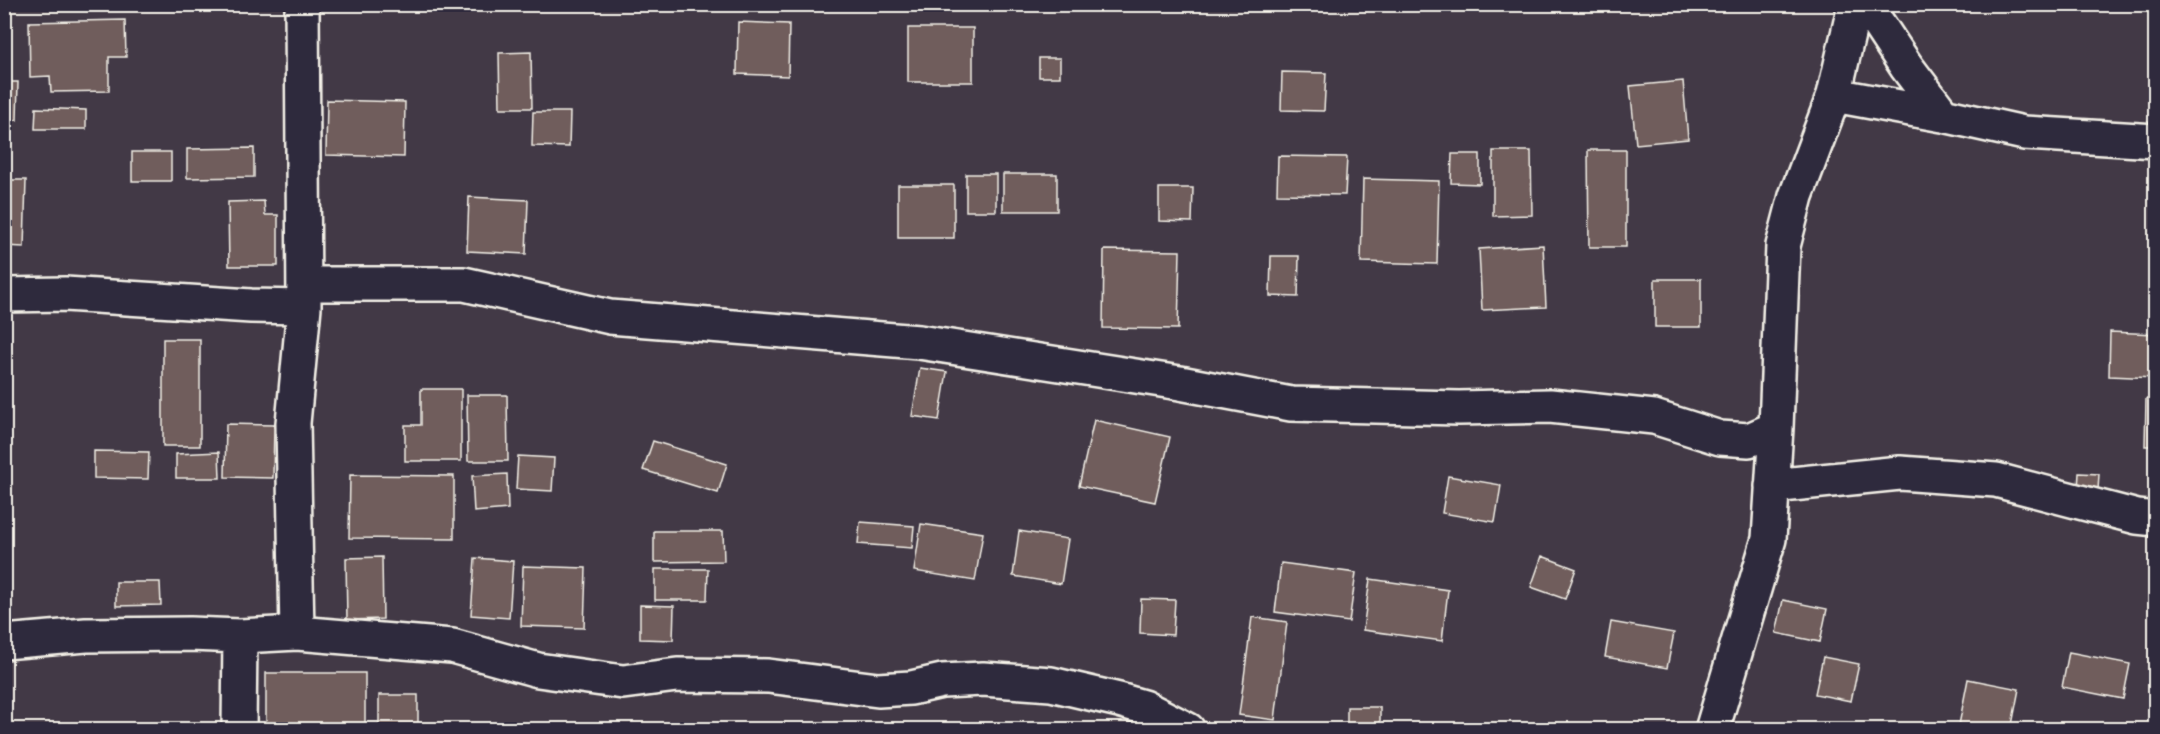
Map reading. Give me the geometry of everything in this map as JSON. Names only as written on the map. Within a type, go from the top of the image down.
[{"type":"street","points":[[297,633],[293,423],[304,296],[302,4]]},
{"type":"street","points":[[1712,729],[1769,539],[1783,246],[1796,196],[1834,95],[1855,4]]},
{"type":"street","points":[[1866,4],[1906,66],[1943,115]]},
{"type":"street","points":[[1834,95],[2024,133],[2156,141]]},
{"type":"street","points":[[4,296],[65,294],[251,306],[304,296],[464,284],[610,317],[919,342],[1180,383],[1291,404],[1459,408],[1550,406],[1653,417],[1720,438],[1739,440],[1749,440],[1776,428]]},
{"type":"street","points":[[1772,486],[1900,473],[1996,480],[2137,517],[2156,519]]},
{"type":"street","points":[[4,642],[86,634],[240,636],[297,633],[452,646],[538,670],[623,682],[677,675],[768,676],[878,690],[911,688],[942,681],[983,679],[1051,684],[1143,707],[1188,729]]},
{"type":"street","points":[[239,729],[240,636]]},
{"type":"building","points":[[125,20],[126,57],[109,57],[109,91],[51,92],[50,76],[30,77],[29,22]]},
{"type":"building","points":[[738,22],[789,24],[788,76],[737,74]]},
{"type":"building","points":[[908,28],[973,28],[973,82],[908,82]]},
{"type":"building","points":[[531,52],[532,108],[500,108],[499,53]]},
{"type":"building","points":[[1039,58],[1060,58],[1060,77],[1039,77]]},
{"type":"building","points":[[1282,72],[1326,73],[1324,111],[1281,110]]},
{"type":"building","points":[[1683,81],[1688,139],[1636,144],[1630,86]]},
{"type":"building","points":[[4,82],[18,82],[17,120],[4,120]]},
{"type":"building","points":[[327,100],[405,102],[404,157],[326,155]]},
{"type":"building","points":[[36,108],[86,110],[86,129],[35,129]]},
{"type":"building","points":[[533,112],[570,112],[569,147],[532,146]]},
{"type":"building","points":[[4,142],[9,142],[9,172],[4,172]]},
{"type":"building","points":[[254,148],[254,177],[187,178],[187,149]]},
{"type":"building","points":[[1588,150],[1626,150],[1626,247],[1589,247]]},
{"type":"building","points":[[1493,151],[1531,151],[1532,215],[1493,216]]},
{"type":"building","points":[[132,152],[171,152],[171,181],[132,181]]},
{"type":"building","points":[[1452,154],[1480,154],[1480,184],[1451,183]]},
{"type":"building","points":[[1278,156],[1347,157],[1345,195],[1277,194]]},
{"type":"building","points":[[966,174],[996,174],[996,211],[966,211]]},
{"type":"building","points":[[1003,174],[1057,174],[1057,211],[1003,211]]},
{"type":"building","points":[[1363,179],[1439,181],[1437,264],[1361,262]]},
{"type":"building","points":[[4,180],[26,180],[24,247],[4,246]]},
{"type":"building","points":[[898,185],[954,185],[954,238],[898,238]]},
{"type":"building","points":[[1159,188],[1193,188],[1192,222],[1159,221]]},
{"type":"building","points":[[469,197],[528,200],[526,254],[467,251]]},
{"type":"building","points":[[264,201],[265,215],[278,215],[278,266],[229,266],[228,202]]},
{"type":"building","points":[[1543,245],[1546,307],[1482,310],[1479,249]]},
{"type":"building","points":[[1104,250],[1180,251],[1178,329],[1103,328]]},
{"type":"building","points":[[1271,256],[1299,256],[1298,297],[1270,296]]},
{"type":"building","points":[[1655,279],[1701,279],[1701,327],[1655,327]]},
{"type":"building","points":[[2110,332],[2156,334],[2156,378],[2109,376]]},
{"type":"building","points":[[163,339],[200,339],[200,446],[163,446]]},
{"type":"building","points":[[920,368],[947,372],[939,420],[912,416]]},
{"type":"building","points":[[421,389],[461,389],[461,461],[405,461],[405,425],[421,425]]},
{"type":"building","points":[[467,395],[507,395],[508,461],[468,461]]},
{"type":"building","points":[[2146,399],[2156,400],[2156,446],[2145,446]]},
{"type":"building","points":[[1094,420],[1170,437],[1155,502],[1079,486]]},
{"type":"building","points":[[226,424],[274,425],[273,478],[225,477]]},
{"type":"building","points":[[653,441],[727,464],[718,493],[643,470]]},
{"type":"building","points":[[94,451],[149,452],[148,479],[94,478]]},
{"type":"building","points":[[219,452],[220,478],[176,478],[176,454]]},
{"type":"building","points":[[518,456],[554,458],[552,491],[516,489]]},
{"type":"building","points":[[2079,473],[2099,474],[2098,490],[2078,489]]},
{"type":"building","points":[[507,474],[508,509],[474,512],[472,476]]},
{"type":"building","points":[[350,475],[454,476],[454,539],[349,538]]},
{"type":"building","points":[[1448,476],[1501,485],[1495,522],[1442,513]]},
{"type":"building","points":[[860,522],[914,526],[912,548],[858,544]]},
{"type":"building","points":[[921,524],[983,533],[975,581],[914,571]]},
{"type":"building","points":[[654,531],[723,531],[724,561],[654,562]]},
{"type":"building","points":[[1019,531],[1068,539],[1061,584],[1013,576]]},
{"type":"building","points":[[1542,556],[1576,569],[1565,599],[1531,587]]},
{"type":"building","points":[[382,557],[383,619],[347,620],[346,558]]},
{"type":"building","points":[[475,558],[513,561],[509,618],[471,615]]},
{"type":"building","points":[[1281,563],[1356,573],[1349,622],[1275,612]]},
{"type":"building","points":[[523,566],[586,568],[584,628],[521,626]]},
{"type":"building","points":[[655,569],[708,569],[707,600],[655,600]]},
{"type":"building","points":[[1370,579],[1448,590],[1442,641],[1363,630]]},
{"type":"building","points":[[116,582],[160,582],[161,605],[116,606]]},
{"type":"building","points":[[1141,599],[1175,600],[1173,635],[1140,633]]},
{"type":"building","points":[[1783,600],[1827,609],[1820,642],[1776,633]]},
{"type":"building","points":[[640,605],[674,606],[673,640],[640,639]]},
{"type":"building","points":[[1252,617],[1287,622],[1275,720],[1239,715]]},
{"type":"building","points":[[1611,622],[1674,633],[1667,668],[1605,657]]},
{"type":"building","points":[[2069,652],[2130,664],[2123,699],[2062,687]]},
{"type":"building","points":[[1823,657],[1859,664],[1851,701],[1815,694]]},
{"type":"building","points":[[266,673],[365,673],[365,730],[266,730]]},
{"type":"building","points":[[1968,679],[2019,689],[2011,730],[1958,730]]},
{"type":"building","points":[[379,695],[418,695],[418,730],[379,730]]},
{"type":"building","points":[[1347,707],[1380,707],[1380,730],[1347,730]]}]
